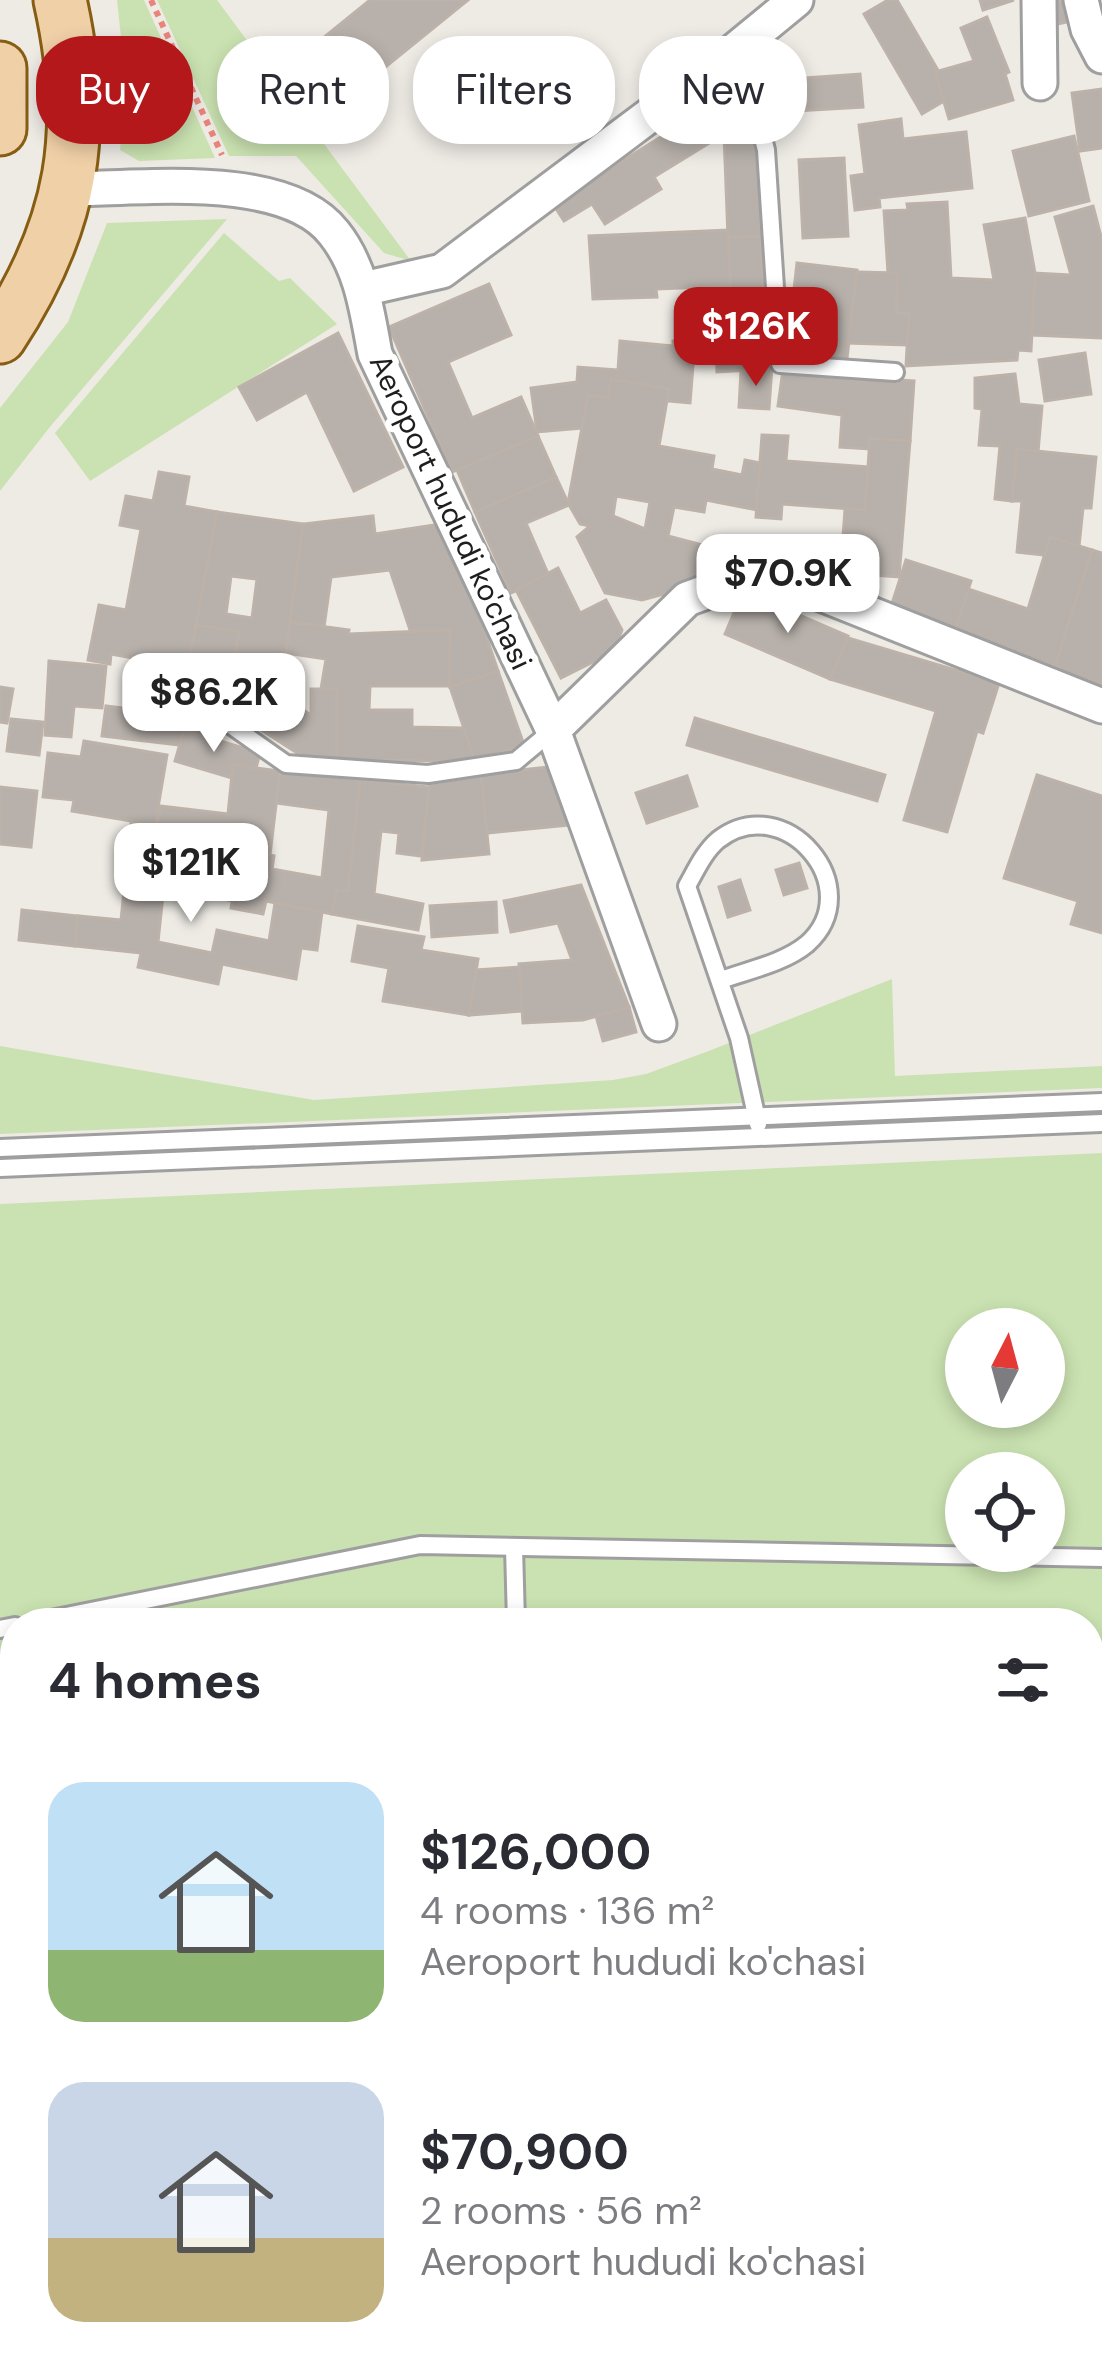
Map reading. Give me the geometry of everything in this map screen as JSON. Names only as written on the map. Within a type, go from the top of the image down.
[{"type":"main road","points":[[0,337],[44,254],[68,189],[75,108],[60,0]]},
{"type":"main road","points":[[0,68],[0,129]]},
{"type":"street","points":[[752,36],[796,0]]},
{"type":"street","points":[[1039,0],[1040,83]]},
{"type":"street","points":[[1081,0],[1088,29],[1102,56]]},
{"type":"street","points":[[363,289],[442,271],[639,123]]},
{"type":"street","name":"Aeroport hududi ko'chasi","points":[[68,189],[238,189],[308,210],[332,230],[363,289],[374,354],[553,730],[658,1024]]},
{"type":"street","points":[[553,730],[687,599],[724,585],[763,582],[812,590],[1102,706]]},
{"type":"lane","points":[[764,144],[780,364],[895,373]]},
{"type":"lane","points":[[232,726],[286,764],[428,774],[516,761],[553,730]]},
{"type":"lane","points":[[721,980],[784,958],[807,944],[820,928],[827,910],[826,877],[810,847],[794,835],[762,826],[727,834],[706,852],[687,886],[721,980],[758,1116],[759,1137]]},
{"type":"lane","points":[[0,1148],[1102,1102]]},
{"type":"lane","points":[[0,1168],[1102,1124]]},
{"type":"lane","points":[[106,1608],[420,1545],[1102,1558]]},
{"type":"lane","points":[[514,1547],[516,1608]]},
{"type":"path","points":[[151,0],[238,189]]},
{"type":"green space","points":[[117,0],[144,0],[160,36],[121,36]]},
{"type":"green space","points":[[157,0],[217,0],[244,36],[217,36],[217,130],[193,78],[193,36],[174,36]]},
{"type":"green space","points":[[193,109],[215,158],[139,161],[120,150],[121,144],[193,144]]},
{"type":"green space","points":[[223,144],[324,144],[411,261],[384,253],[296,156],[229,156]]},
{"type":"green space","points":[[227,219],[0,491],[0,408],[68,322],[107,223]]},
{"type":"green space","points":[[224,233],[279,281],[290,278],[337,324],[90,481],[55,433]]},
{"type":"green space","points":[[892,979],[895,1076],[1102,1066],[1102,1088],[0,1134],[0,1046],[314,1100],[613,1080],[646,1074]]},
{"type":"green space","points":[[1102,1153],[1102,1608],[0,1608],[0,1204]]},
{"type":"building","points":[[370,0],[468,0],[424,36],[413,36],[413,45],[389,64],[389,36],[326,36]]},
{"type":"building","points":[[897,0],[939,72],[935,72],[944,101],[922,114],[864,14]]},
{"type":"building","points":[[980,0],[1014,0],[983,10]]},
{"type":"building","points":[[1047,0],[1076,0],[1080,19],[1053,25]]},
{"type":"building","points":[[987,17],[1009,72],[1005,74],[1013,100],[949,119],[935,72],[974,61],[961,28]]},
{"type":"building","points":[[860,74],[863,107],[807,110],[807,78]]},
{"type":"building","points":[[1102,89],[1102,148],[1080,151],[1072,93]]},
{"type":"building","points":[[901,119],[903,139],[966,132],[972,188],[879,198],[880,207],[855,210],[851,176],[865,174],[859,125]]},
{"type":"building","points":[[1074,136],[1089,201],[1029,216],[1013,151]]},
{"type":"building","points":[[649,144],[708,144],[654,177],[661,189],[605,224],[592,204],[564,221],[553,204]]},
{"type":"building","points":[[724,144],[754,144],[761,236],[728,238]]},
{"type":"building","points":[[844,158],[848,236],[803,238],[799,160]]},
{"type":"building","points":[[947,202],[951,278],[994,280],[984,225],[1025,218],[1035,273],[1031,351],[1018,350],[1017,360],[906,366],[909,314],[896,313],[898,273],[888,273],[884,211],[908,210],[907,204]]},
{"type":"building","points":[[1093,206],[1102,240],[1102,338],[1032,335],[1035,273],[1071,275],[1055,217]]},
{"type":"building","points":[[728,230],[731,286],[656,289],[657,297],[593,299],[589,236]]},
{"type":"building","points":[[761,236],[767,369],[717,372],[714,297],[731,296],[728,238]]},
{"type":"building","points":[[797,263],[857,270],[846,367],[786,360]]},
{"type":"building","points":[[857,272],[898,273],[896,313],[909,314],[907,345],[848,343]]},
{"type":"building","points":[[489,284],[511,335],[448,362],[472,418],[521,397],[538,436],[452,472],[389,327]]},
{"type":"building","points":[[338,333],[403,467],[354,491],[307,392],[257,420],[239,387]]},
{"type":"building","points":[[620,341],[673,346],[673,341],[695,342],[690,403],[667,401],[669,389],[611,379],[608,398],[588,395],[582,428],[537,432],[531,388],[577,382],[578,367],[618,370]]},
{"type":"building","points":[[1085,353],[1091,394],[1045,401],[1039,360]]},
{"type":"building","points":[[772,365],[769,409],[739,407],[741,371],[767,369]]},
{"type":"building","points":[[783,370],[867,382],[867,378],[914,381],[910,441],[870,438],[870,449],[840,447],[842,415],[778,406]]},
{"type":"building","points":[[1015,374],[1019,404],[1042,406],[1038,452],[1017,449],[1012,501],[995,499],[1000,446],[979,445],[982,409],[975,408],[975,378]]},
{"type":"building","points":[[611,379],[669,389],[659,446],[714,456],[712,469],[742,475],[745,460],[760,463],[757,510],[706,500],[704,512],[674,507],[668,536],[718,549],[712,581],[642,600],[605,593],[577,537],[590,526],[580,524],[568,503],[588,395],[608,398]],"holes":[[[616,496],[650,502],[645,529],[613,516]]]},
{"type":"building","points":[[762,435],[788,436],[786,461],[868,467],[865,510],[782,504],[781,519],[756,517]]},
{"type":"building","points":[[538,436],[556,477],[475,512],[457,470]]},
{"type":"building","points":[[870,438],[910,441],[899,577],[840,577],[760,563],[761,548],[842,551],[845,509],[865,510]]},
{"type":"building","points":[[1017,449],[1096,457],[1091,508],[1083,508],[1079,546],[1050,537],[1045,555],[1017,552],[1022,501],[1012,501]]},
{"type":"building","points":[[159,472],[189,477],[184,506],[217,512],[188,668],[111,654],[110,664],[88,660],[99,605],[126,610],[141,529],[120,525],[126,496],[153,501]]},
{"type":"building","points":[[556,477],[569,505],[526,523],[549,576],[511,593],[475,512]]},
{"type":"building","points":[[217,512],[303,524],[280,695],[311,715],[311,689],[337,689],[337,760],[308,760],[226,707],[239,632],[196,625]],"holes":[[[231,576],[257,579],[252,618],[226,614]]]},
{"type":"building","points":[[373,516],[375,534],[448,523],[498,671],[450,687],[450,630],[410,630],[390,570],[331,577],[324,627],[290,622],[303,524]]},
{"type":"building","points":[[1050,537],[1092,550],[1055,666],[954,633],[968,589],[1028,609]]},
{"type":"building","points":[[1092,550],[1102,553],[1102,697],[1055,666]]},
{"type":"building","points":[[906,560],[971,581],[954,633],[889,613]]},
{"type":"building","points":[[558,568],[580,613],[606,600],[622,630],[613,652],[561,678],[516,590]]},
{"type":"building","points":[[739,601],[769,602],[848,636],[830,679],[725,634]]},
{"type":"building","points":[[290,622],[349,630],[348,634],[450,630],[449,686],[370,686],[369,710],[412,710],[412,727],[463,728],[475,761],[337,760],[337,689],[321,689],[326,659],[286,653]]},
{"type":"building","points":[[196,625],[239,632],[220,741],[184,730],[180,745],[102,736],[106,706],[179,715]]},
{"type":"building","points":[[848,638],[999,683],[983,733],[977,731],[947,832],[904,820],[936,711],[830,679]]},
{"type":"building","points":[[49,661],[106,666],[102,708],[74,706],[71,737],[45,735]]},
{"type":"building","points":[[498,671],[524,745],[475,761],[450,687]]},
{"type":"building","points":[[0,687],[13,689],[7,723],[0,722]]},
{"type":"building","points":[[695,718],[885,775],[877,801],[687,745]]},
{"type":"building","points":[[11,719],[43,722],[39,755],[7,751]]},
{"type":"building","points":[[184,730],[260,753],[256,768],[233,765],[232,778],[175,761]]},
{"type":"building","points":[[84,741],[167,755],[155,825],[72,811],[74,800],[43,797],[48,753],[81,757]]},
{"type":"building","points":[[233,765],[280,771],[270,855],[242,849],[233,901],[169,888],[176,847],[168,846],[170,828],[158,827],[160,806],[228,814]]},
{"type":"building","points":[[548,767],[570,825],[487,833],[481,774]]},
{"type":"building","points":[[280,771],[360,780],[348,891],[337,890],[332,914],[266,901],[263,914],[231,908],[242,849],[274,856],[272,869],[322,878],[329,810],[276,803]]},
{"type":"building","points":[[481,774],[489,854],[422,860],[430,779]]},
{"type":"building","points":[[1037,775],[1102,796],[1102,933],[1071,924],[1078,901],[1004,878]]},
{"type":"building","points":[[687,776],[697,806],[647,823],[636,793]]},
{"type":"building","points":[[360,780],[429,787],[421,856],[397,853],[399,833],[381,831],[374,894],[423,904],[418,930],[332,914],[337,890],[348,891]]},
{"type":"building","points":[[0,787],[37,791],[31,847],[0,844]]},
{"type":"building","points":[[131,824],[170,828],[158,942],[212,953],[217,930],[269,941],[275,903],[322,912],[317,950],[301,948],[296,979],[222,964],[218,984],[138,967],[141,953],[75,946],[78,916],[121,920]]},
{"type":"building","points":[[799,863],[807,888],[784,895],[776,870]]},
{"type":"building","points":[[740,880],[750,910],[728,917],[719,887]]},
{"type":"building","points":[[581,885],[629,1007],[583,1020],[523,1023],[519,964],[572,960],[558,923],[511,932],[504,901]]},
{"type":"building","points":[[496,902],[497,932],[432,937],[430,906]]},
{"type":"building","points":[[22,910],[78,916],[75,946],[19,940]]},
{"type":"building","points":[[358,926],[424,937],[421,950],[478,959],[469,1015],[383,1001],[389,968],[352,961]]},
{"type":"building","points":[[520,967],[522,1011],[469,1015],[476,970]]},
{"type":"building","points":[[629,1007],[636,1032],[603,1041],[596,1016]]}]
